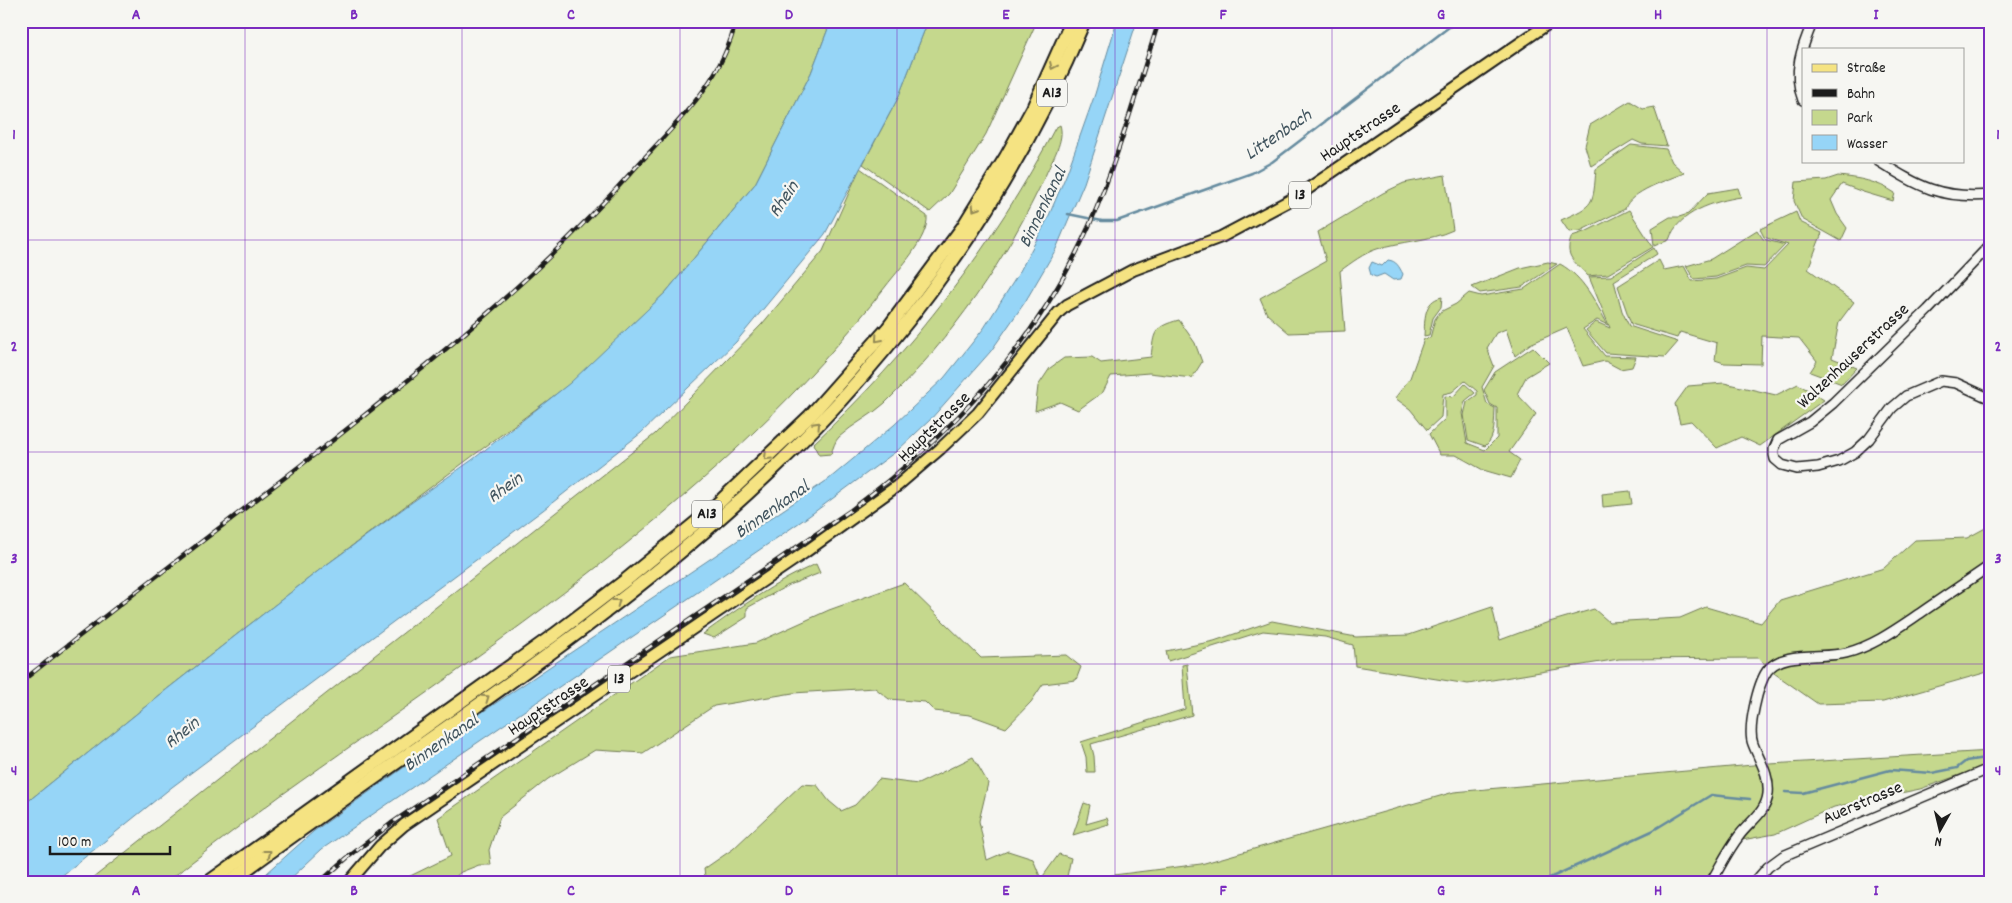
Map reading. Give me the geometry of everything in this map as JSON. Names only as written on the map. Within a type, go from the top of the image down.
[{"type":"highway","name":"A13","points":[[209,882],[554,635],[626,580],[709,512],[810,416],[888,328],[963,226],[1006,157],[1033,108],[1072,21]]},
{"type":"highway","name":"A13","points":[[229,882],[560,645],[638,586],[767,476],[815,428],[900,332],[937,284],[993,201],[1043,112],[1084,21]]},
{"type":"main road","name":"Hauptstrasse","points":[[349,882],[380,846],[404,825],[825,539],[897,486],[940,450],[978,413],[1059,312],[1067,305],[1133,270],[1221,236],[1302,193],[1552,21]]},
{"type":"street","points":[[1802,48],[1813,21]]},
{"type":"street","points":[[1802,49],[1797,78],[1802,96]]},
{"type":"street","points":[[1880,162],[1910,181],[1937,192],[1960,196],[1991,195]]},
{"type":"street","name":"Walzenhauserstrasse","points":[[1991,244],[1928,310],[1833,403],[1810,422],[1778,440],[1774,449],[1775,459],[1782,465],[1797,469],[1818,467],[1839,461],[1856,452],[1892,408],[1906,396],[1941,382],[1956,383],[1991,399]]},
{"type":"street","points":[[1711,882],[1739,836],[1765,807],[1768,784],[1766,772],[1752,742],[1750,728],[1766,673],[1774,663],[1784,659],[1845,654],[1872,644],[1991,565]]},
{"type":"street","name":"Auerstrasse","points":[[1755,882],[1768,867],[1783,856],[1991,768]]},
{"type":"green space","points":[[736,21],[831,21],[811,73],[755,184],[666,292],[571,383],[322,568],[21,807],[21,682],[391,395],[534,273],[597,209],[701,94],[713,77],[722,59]]},
{"type":"green space","points":[[928,21],[1037,21],[986,134],[949,194],[930,212],[863,164],[898,98]]},
{"type":"green space","points":[[1630,101],[1643,109],[1654,107],[1667,146],[1642,144],[1633,140],[1591,166],[1585,146],[1590,125]]},
{"type":"green space","points":[[1060,125],[1061,137],[1057,150],[1031,206],[996,267],[976,296],[933,352],[910,378],[885,403],[839,437],[831,454],[819,455],[813,444],[883,373],[948,296],[1005,214],[1055,128]]},
{"type":"green space","points":[[1631,145],[1666,149],[1672,162],[1684,173],[1642,192],[1628,203],[1625,209],[1580,231],[1569,232],[1561,220],[1580,211],[1590,202],[1593,197],[1596,169]]},
{"type":"green space","points":[[860,168],[927,216],[923,234],[905,262],[822,362],[753,433],[679,500],[602,563],[523,623],[280,796],[171,878],[165,882],[88,882],[655,434],[762,324],[823,251]]},
{"type":"green space","points":[[1445,175],[1453,230],[1444,234],[1386,246],[1372,251],[1340,271],[1345,331],[1289,333],[1267,314],[1260,298],[1326,261],[1318,232],[1383,193],[1404,183]]},
{"type":"green space","points":[[1838,176],[1868,181],[1895,193],[1893,201],[1842,184],[1831,200],[1837,214],[1847,228],[1841,241],[1802,219],[1794,201],[1796,182],[1826,180]]},
{"type":"green space","points":[[1738,188],[1741,197],[1720,201],[1689,215],[1680,222],[1669,240],[1654,246],[1652,228],[1670,217],[1688,214],[1708,193]]},
{"type":"green space","points":[[1629,210],[1653,247],[1608,274],[1588,276],[1570,254],[1569,249],[1572,236],[1587,231]]},
{"type":"green space","points":[[1796,212],[1800,222],[1822,233],[1808,269],[1854,302],[1839,322],[1832,358],[1857,368],[1842,384],[1810,372],[1817,361],[1799,338],[1762,336],[1761,364],[1724,363],[1715,360],[1717,343],[1680,332],[1677,338],[1631,324],[1618,286],[1659,260],[1664,270],[1684,266],[1692,281],[1716,279],[1746,268],[1764,270],[1788,245],[1764,237],[1760,229]]},
{"type":"green space","points":[[1757,230],[1763,239],[1785,245],[1764,267],[1746,266],[1716,277],[1694,279],[1686,266],[1711,259]]},
{"type":"green space","points":[[1654,248],[1657,254],[1614,281],[1622,311],[1629,326],[1678,342],[1665,357],[1606,353],[1586,330],[1596,322],[1610,328],[1589,277],[1611,276]]},
{"type":"green space","points":[[1548,262],[1557,264],[1522,287],[1480,293],[1472,287],[1520,268]]},
{"type":"green space","points":[[1560,264],[1582,283],[1608,325],[1597,320],[1583,329],[1605,356],[1636,357],[1632,367],[1620,369],[1605,361],[1583,366],[1567,328],[1530,344],[1515,356],[1506,329],[1496,333],[1487,348],[1494,366],[1482,387],[1487,404],[1495,408],[1494,428],[1489,443],[1485,446],[1468,440],[1464,415],[1467,402],[1477,395],[1477,391],[1465,381],[1452,392],[1443,394],[1441,417],[1427,430],[1410,409],[1395,398],[1410,378],[1424,339],[1430,338],[1435,319],[1440,312],[1456,304],[1469,293],[1481,296],[1524,289]]},
{"type":"green space","points":[[1442,297],[1441,307],[1433,318],[1429,335],[1424,336],[1428,307],[1436,299]]},
{"type":"green space","points":[[1179,320],[1195,343],[1202,362],[1192,378],[1149,373],[1111,376],[1103,392],[1078,410],[1060,402],[1035,411],[1038,386],[1050,368],[1064,358],[1092,357],[1101,363],[1151,357],[1156,332],[1164,325]]},
{"type":"green space","points":[[1533,347],[1549,363],[1526,377],[1517,394],[1536,414],[1509,452],[1520,460],[1511,478],[1483,470],[1456,455],[1440,455],[1429,434],[1445,419],[1445,396],[1453,397],[1465,384],[1475,393],[1465,401],[1462,413],[1467,443],[1485,450],[1497,438],[1497,408],[1490,404],[1484,390],[1495,372]]},
{"type":"green space","points":[[1724,383],[1776,395],[1798,384],[1824,400],[1760,446],[1741,437],[1717,448],[1691,421],[1680,423],[1675,404],[1688,386]]},
{"type":"green space","points":[[1630,491],[1632,504],[1603,507],[1602,494]]},
{"type":"green space","points":[[1991,525],[1991,671],[1883,702],[1818,704],[1771,671],[1759,658],[1619,659],[1468,684],[1355,666],[1353,645],[1325,637],[1263,631],[1168,661],[1166,651],[1214,641],[1272,621],[1356,637],[1409,635],[1492,607],[1500,640],[1546,623],[1594,609],[1609,622],[1680,618],[1706,607],[1761,623],[1780,600],[1884,568],[1915,540],[1967,538]]},
{"type":"green space","points":[[816,564],[820,573],[787,586],[747,608],[747,617],[714,638],[703,634],[772,587]]},
{"type":"green space","points":[[904,583],[981,658],[1066,655],[1081,667],[1076,680],[1043,684],[1031,702],[1006,728],[970,715],[934,711],[925,702],[889,699],[875,688],[793,693],[714,706],[643,753],[595,750],[548,779],[500,817],[489,850],[491,865],[479,865],[461,872],[449,882],[385,882],[387,879],[400,881],[451,856],[438,818],[670,656],[756,643],[829,610]]},
{"type":"green space","points":[[1187,664],[1192,715],[1091,744],[1095,772],[1087,772],[1086,757],[1081,742],[1185,709],[1182,665]]},
{"type":"green space","points":[[1991,751],[1991,764],[1920,789],[1834,807],[1775,834],[1731,842],[1707,882],[717,882],[705,877],[704,869],[733,849],[802,784],[817,785],[829,801],[841,811],[855,805],[879,779],[918,784],[973,757],[988,783],[979,821],[987,860],[1008,851],[1033,859],[1041,879],[1059,854],[1071,858],[1066,881],[1201,864],[1454,792],[1753,765]]},
{"type":"green space","points":[[1084,803],[1090,805],[1086,824],[1107,818],[1109,824],[1073,835]]},
{"type":"water","name":"Rhein","points":[[831,21],[928,21],[898,98],[825,234],[736,342],[641,433],[543,510],[172,787],[54,882],[21,882],[21,807],[322,568],[472,460],[570,383],[666,292],[755,184],[811,73]]},
{"type":"water","name":"Binnenkanal","points":[[1117,21],[1137,21],[1084,183],[1056,249],[1025,302],[991,351],[930,420],[898,450],[809,516],[322,849],[287,882],[257,882],[314,831],[475,717],[829,479],[894,425],[944,378],[984,328],[1019,273],[1047,220],[1067,173],[1095,94]]},
{"type":"water","points":[[1388,260],[1396,263],[1399,267],[1403,274],[1401,279],[1393,280],[1384,274],[1376,277],[1371,275],[1369,268],[1372,262],[1382,266]]},
{"type":"waterway","name":"Littenbach","points":[[1068,214],[1102,221],[1117,221],[1252,173],[1272,162],[1457,21]]},
{"type":"waterway","points":[[1785,792],[1803,793],[1890,770],[1932,773],[1957,768],[1966,761],[1991,757]]},
{"type":"waterway","points":[[1541,882],[1652,831],[1711,795],[1750,799]]},
{"type":"railway","points":[[21,682],[357,422],[523,282],[600,206],[697,100],[720,63],[736,21]]},
{"type":"railway","points":[[320,882],[393,822],[851,510],[889,480],[958,417],[1018,348],[1044,310],[1068,269],[1089,226],[1109,176],[1159,21]]}]
